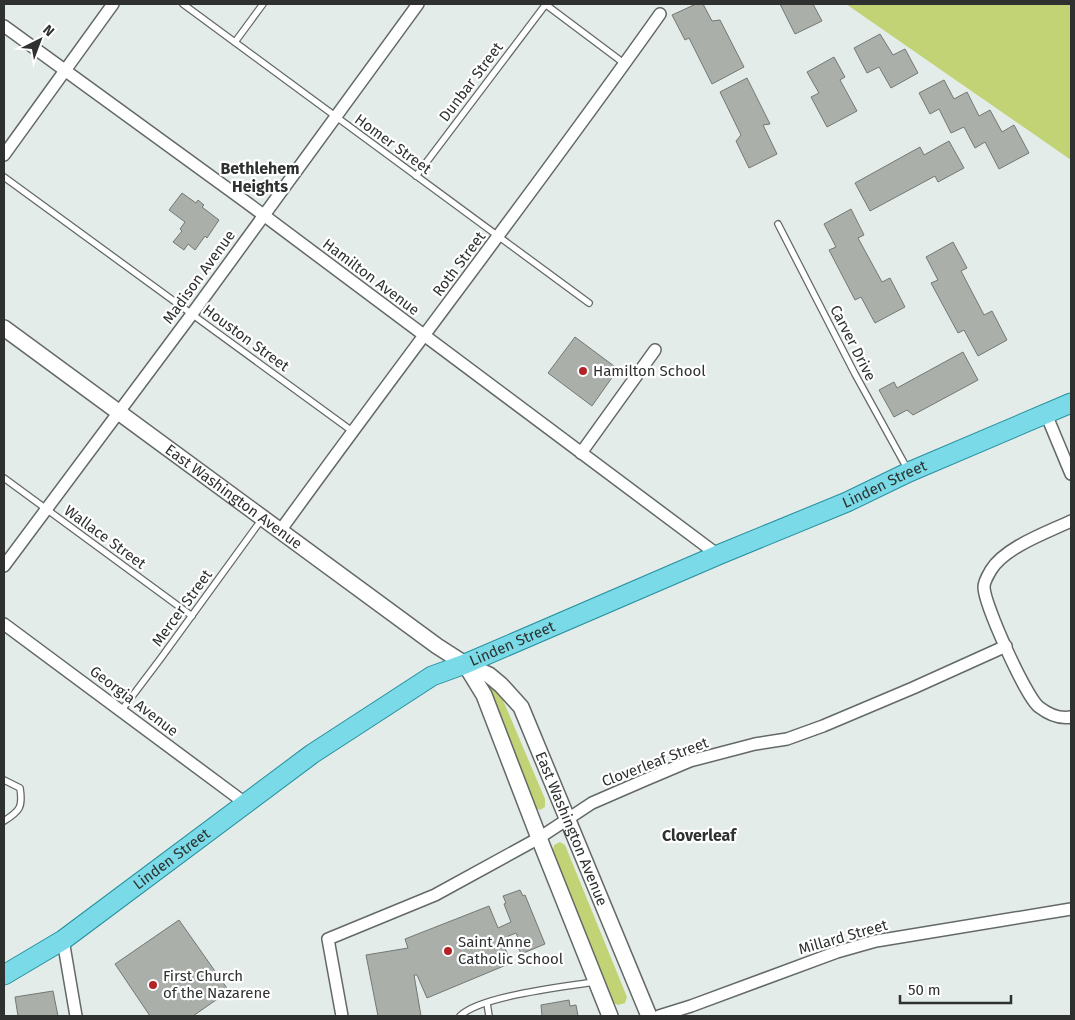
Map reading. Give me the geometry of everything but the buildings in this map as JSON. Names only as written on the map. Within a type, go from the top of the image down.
[{"type":"main road","name":"Linden Street","points":[[4,975],[63,940],[312,754],[432,676],[465,664],[718,555],[847,502],[909,472],[1071,403]]},
{"type":"street","points":[[4,156],[113,4]]},
{"type":"street","name":"Madison Avenue","points":[[4,566],[117,412],[192,314],[334,116],[418,4]]},
{"type":"street","name":"Roth Street","points":[[280,531],[660,14]]},
{"type":"street","name":"Hamilton Avenue","points":[[4,26],[263,215],[718,555]]},
{"type":"street","name":"East Washington Avenue","points":[[4,328],[437,646],[501,685],[521,707],[649,1016]]},
{"type":"street","points":[[581,453],[655,350]]},
{"type":"street","points":[[1046,414],[1071,474]]},
{"type":"street","points":[[1071,521],[1003,556],[991,568],[984,586],[990,610],[1025,689],[1038,707],[1058,717],[1071,718]]},
{"type":"street","name":"Georgia Avenue","points":[[4,624],[246,803]]},
{"type":"street","name":"Cloverleaf Street","points":[[342,1016],[328,939],[435,895],[539,838],[568,821],[592,803],[690,761],[755,744],[787,739],[823,726],[1006,646]]},
{"type":"street","name":"East Washington Avenue","points":[[465,664],[484,695],[610,1016]]},
{"type":"street","name":"Millard Street","points":[[659,1016],[836,952],[876,941],[1071,909]]},
{"type":"street","points":[[63,940],[76,1016]]},
{"type":"lane","name":"Homer Street","points":[[183,4],[589,303]]},
{"type":"lane","points":[[235,42],[263,4]]},
{"type":"lane","points":[[546,4],[625,64]]},
{"type":"lane","name":"Dunbar Street","points":[[416,176],[546,4]]},
{"type":"lane","name":"Houston Street","points":[[4,177],[352,431]]},
{"type":"lane","name":"Carver Drive","points":[[778,224],[854,374],[909,472]]},
{"type":"lane","name":"Wallace Street","points":[[4,478],[192,616]]},
{"type":"lane","name":"Mercer Street","points":[[121,711],[131,700],[262,519]]},
{"type":"lane","points":[[4,779],[20,788],[22,802],[16,813],[4,821]]},
{"type":"lane","points":[[460,1016],[465,1011],[502,997],[596,982]]},
{"type":"lane","points":[[487,1003],[489,1016]]},
{"type":"green space","points":[[846,4],[1071,4],[1071,160]]},
{"type":"green space","points":[[487,683],[500,693],[545,799],[545,807],[540,810],[534,807],[489,697]]},
{"type":"green space","points":[[560,842],[565,845],[627,997],[625,1003],[618,1005],[612,1002],[553,851],[554,845]]},
{"type":"place","name":"Hamilton School","points":[[583,371]]},
{"type":"place","name":"Saint Anne Catholic School","points":[[448,951]]},
{"type":"place","name":"First Church of the Nazarene","points":[[153,985]]},
{"type":"district","name":"Bethlehem Heights","points":[[260,177]]},
{"type":"district","name":"Cloverleaf","points":[[699,835]]}]
